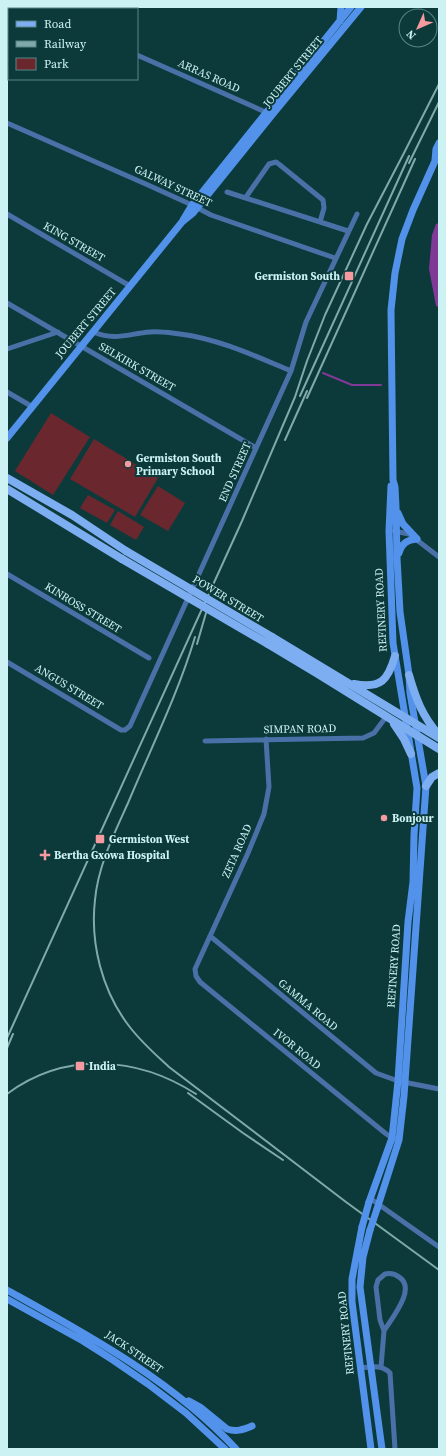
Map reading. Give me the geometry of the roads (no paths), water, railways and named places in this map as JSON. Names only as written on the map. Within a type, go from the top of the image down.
[{"type":"main road","points":[[340,21],[341,7]]},
{"type":"main road","name":"JOUBERT STREET","points":[[7,438],[31,406],[182,222],[193,214],[195,206],[351,7]]},
{"type":"main road","name":"JOUBERT STREET","points":[[269,113],[360,8]]},
{"type":"main road","name":"REFINERY ROAD","points":[[382,1449],[360,1287],[363,1257],[396,1139],[405,1083],[426,786],[410,693],[410,675],[400,612],[397,558],[390,500],[393,480],[391,310],[395,273],[402,239],[413,210],[437,158],[436,149],[439,143]]},
{"type":"main road","name":"POWER STREET","points":[[7,478],[72,515],[126,551],[270,640],[318,674],[439,749]]},
{"type":"main road","name":"REFINERY ROAD","points":[[371,1449],[352,1302],[352,1279],[362,1227],[370,1200],[396,1139],[405,964],[412,882],[417,788],[392,634],[393,531],[396,507],[395,487],[393,480]]},
{"type":"main road","name":"POWER STREET","points":[[7,489],[122,559],[350,683],[405,718],[439,737]]},
{"type":"main road","points":[[396,507],[403,524],[417,539],[404,543],[397,558]]},
{"type":"main road","points":[[350,683],[363,686],[370,686],[380,683],[388,675],[395,656]]},
{"type":"main road","points":[[410,675],[416,699],[421,710],[439,737]]},
{"type":"main road","points":[[388,718],[401,734],[411,754]]},
{"type":"main road","points":[[426,786],[432,777],[439,773]]},
{"type":"main road","points":[[408,922],[416,923]]},
{"type":"main road","points":[[405,964],[414,964]]},
{"type":"main road","points":[[403,1001],[411,1002]]},
{"type":"main road","points":[[352,1279],[361,1279]]},
{"type":"main road","name":"JACK STREET","points":[[7,1290],[87,1334],[118,1354],[192,1407],[236,1449]]},
{"type":"main road","name":"JACK STREET","points":[[7,1299],[83,1341],[148,1384],[186,1413],[225,1449]]},
{"type":"main road","points":[[175,1394],[200,1407],[231,1431],[252,1426]]},
{"type":"street","name":"ARRAS ROAD","points":[[138,55],[269,113]]},
{"type":"street","name":"GALWAY STREET","points":[[7,123],[195,206],[211,215],[335,258]]},
{"type":"street","points":[[246,197],[269,164],[276,162],[323,200],[324,208],[320,222]]},
{"type":"street","points":[[227,192],[348,230]]},
{"type":"street","name":"KING STREET","points":[[7,214],[130,286]]},
{"type":"street","name":"END STREET","points":[[121,730],[128,729],[134,718],[291,371],[306,322],[348,230],[357,214]]},
{"type":"street","name":"SELKIRK STREET","points":[[7,303],[256,448]]},
{"type":"street","points":[[8,349],[58,332]]},
{"type":"street","points":[[93,332],[116,338],[150,332],[182,334],[229,346],[291,371]]},
{"type":"street","points":[[7,392],[31,406]]},
{"type":"street","points":[[393,531],[407,533],[417,539],[439,558]]},
{"type":"street","name":"KINROSS STREET","points":[[7,574],[149,658]]},
{"type":"street","name":"ANGUS STREET","points":[[7,662],[121,730]]},
{"type":"street","name":"SIMPAN ROAD","points":[[205,741],[363,738],[374,733],[388,718]]},
{"type":"street","name":"ZETA ROAD","points":[[197,964],[264,814],[268,787],[266,740]]},
{"type":"street","name":"GAMMA ROAD","points":[[210,936],[371,1069],[380,1075],[398,1081],[439,1089]]},
{"type":"street","name":"IVOR ROAD","points":[[197,964],[195,972],[200,982],[396,1139]]},
{"type":"street","points":[[370,1200],[439,1247]]},
{"type":"street","points":[[381,1367],[384,1331],[380,1320],[376,1287],[378,1280],[384,1274],[394,1273],[405,1282],[406,1291],[402,1302],[384,1331]]},
{"type":"street","points":[[360,1368],[381,1367],[387,1369],[390,1373],[395,1449]]},
{"type":"waterway","points":[[323,373],[352,385],[381,385]]},
{"type":"railway","points":[[7,1038],[242,521],[295,397],[325,315],[367,224],[439,84]]},
{"type":"railway","points":[[409,163],[439,102]]},
{"type":"railway","points":[[300,396],[409,156]]},
{"type":"railway","points":[[307,398],[415,159]]},
{"type":"railway","points":[[285,440],[307,391]]},
{"type":"railway","points":[[197,644],[206,613]]},
{"type":"railway","points":[[195,637],[181,679],[112,838],[99,875],[95,900],[94,933],[96,950],[105,982],[112,998],[129,1026],[143,1043],[169,1067],[346,1202],[439,1270]]},
{"type":"railway","points":[[7,1048],[13,1034]]},
{"type":"railway","points":[[7,1094],[29,1080],[53,1071],[77,1065],[101,1064],[126,1066],[150,1072],[173,1081],[196,1094]]},
{"type":"railway","points":[[188,1093],[283,1160]]},
{"type":"place","name":"Germiston South","points":[[349,276]]},
{"type":"place","name":"Germiston South Primary School","points":[[128,464]]},
{"type":"place","name":"Bonjour","points":[[384,818]]},
{"type":"place","name":"Germiston West","points":[[100,839]]},
{"type":"place","name":"Bertha Gxowa Hospital","points":[[45,855]]},
{"type":"place","name":"India","points":[[80,1066]]}]
